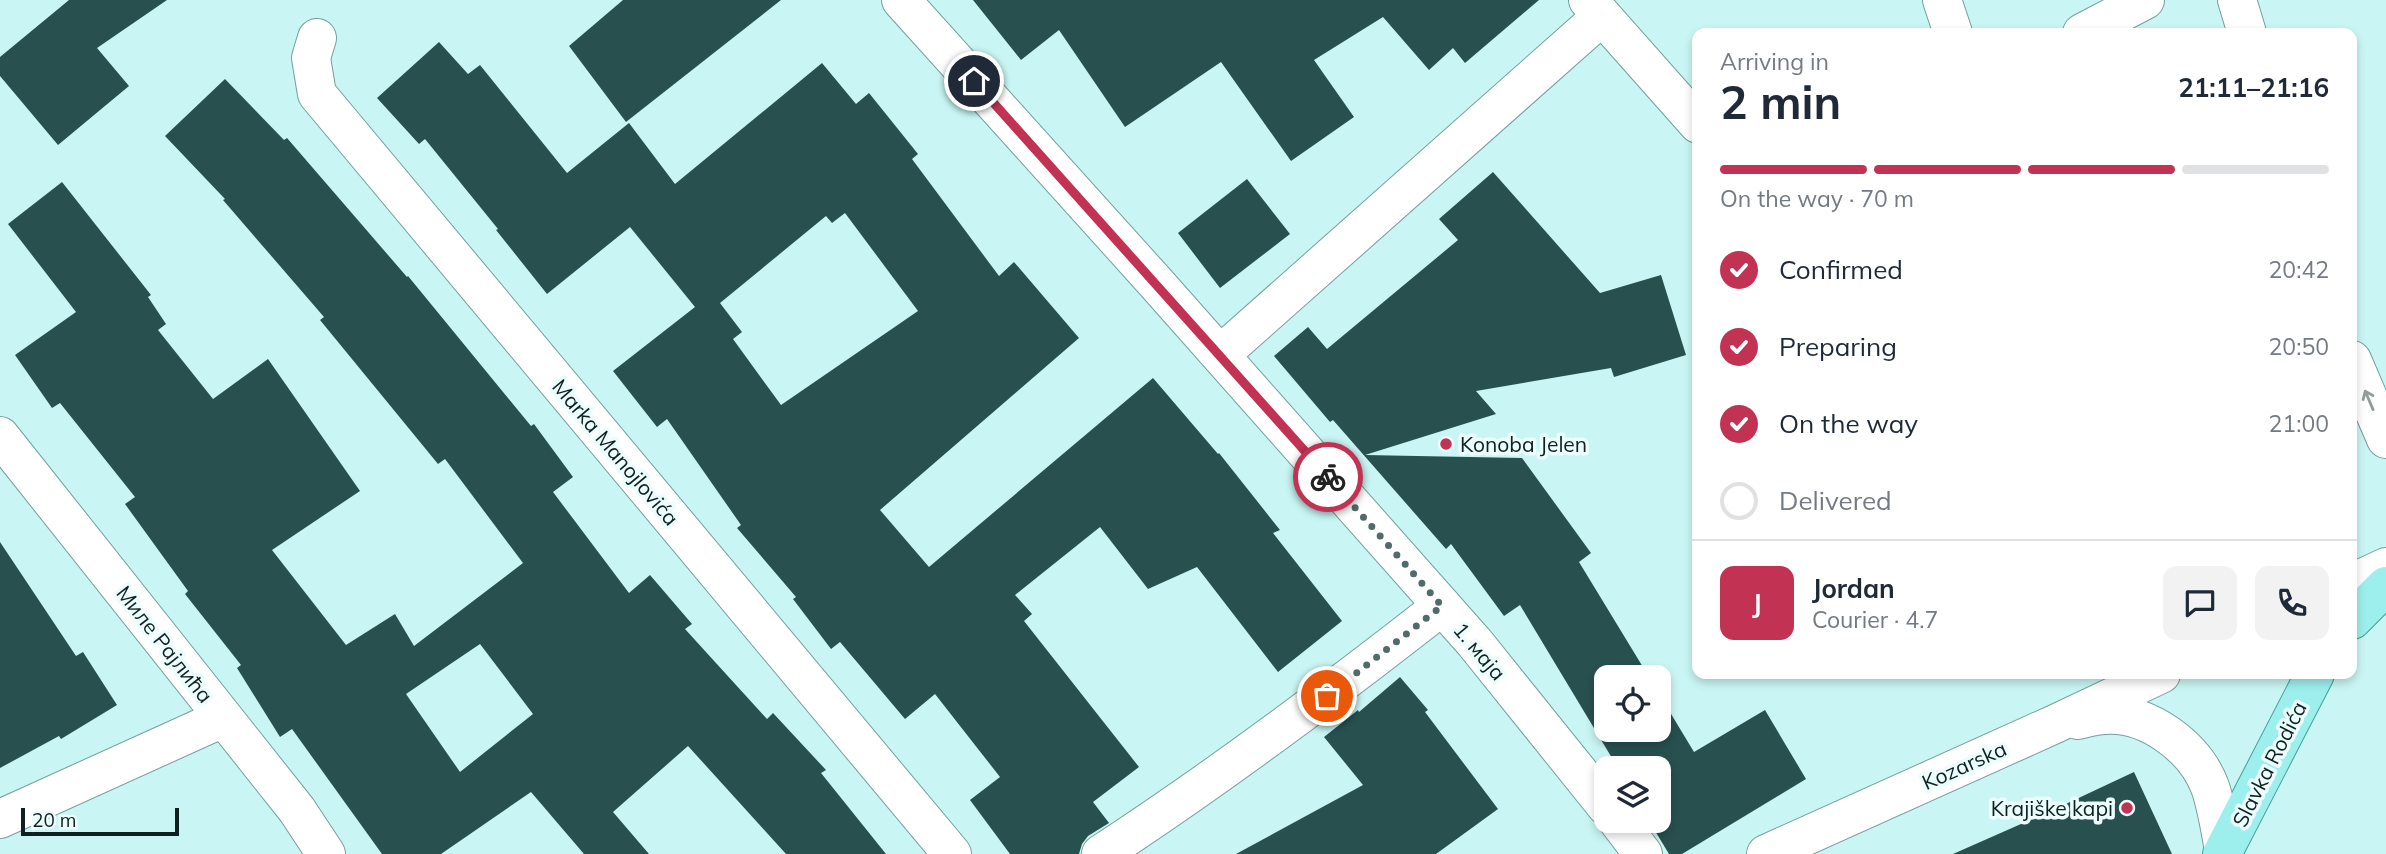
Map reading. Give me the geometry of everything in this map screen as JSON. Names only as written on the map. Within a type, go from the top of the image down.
[{"type":"main road","points":[[2357,615],[2386,586]]},
{"type":"main road","name":"Slavka Rodića","points":[[2223,852],[2312,679]]},
{"type":"street","name":"1. маја","points":[[901,0],[1475,643],[1594,791]]},
{"type":"street","points":[[1942,0],[1951,28]]},
{"type":"street","points":[[2092,28],[2145,0]]},
{"type":"street","points":[[2237,0],[2246,28]]},
{"type":"street","points":[[1220,355],[1595,8],[1692,117]]},
{"type":"street","name":"Marka Manojlovića","points":[[317,38],[311,58],[317,94],[953,854]]},
{"type":"street","points":[[2357,372],[2386,439]]},
{"type":"street","name":"Миле Рајлића","points":[[0,436],[297,810],[326,854]]},
{"type":"street","points":[[2357,581],[2386,567]]},
{"type":"street","points":[[1101,854],[1327,696],[1442,606]]},
{"type":"street","name":"Kozarska","points":[[1766,854],[2150,679]]},
{"type":"street","points":[[2055,724],[2106,715],[2137,720],[2162,731],[2186,749],[2209,783],[2223,852]]},
{"type":"street","points":[[0,819],[223,718]]},
{"type":"street","points":[[1627,833],[1643,854]]},
{"type":"building","points":[[69,0],[167,0],[97,48],[129,86],[58,145],[0,76],[0,57]]},
{"type":"building","points":[[623,0],[781,0],[626,122],[569,46]]},
{"type":"building","points":[[973,0],[1539,0],[1465,63],[1453,48],[1429,70],[1383,17],[1314,60],[1354,117],[1291,161],[1221,62],[1125,127],[1059,30],[1021,60]]},
{"type":"building","points":[[439,42],[468,74],[480,65],[567,173],[629,123],[675,184],[822,63],[856,104],[869,93],[918,154],[912,159],[999,276],[1014,262],[1079,338],[880,510],[929,567],[1153,378],[1219,453],[1280,530],[1273,533],[1342,621],[1278,672],[1197,567],[1148,589],[1100,527],[1015,595],[1032,614],[1024,621],[1139,767],[1093,802],[1109,823],[1088,836],[1079,854],[1010,854],[970,800],[1000,777],[935,694],[905,719],[840,642],[831,649],[793,599],[796,597],[737,528],[741,525],[667,419],[657,427],[613,371],[695,307],[630,227],[547,294],[425,139],[419,144],[377,98]],"holes":[[[845,213],[918,311],[781,405],[733,339],[742,332],[720,303],[826,216],[832,223]]]},
{"type":"building","points":[[225,79],[284,140],[287,138],[408,276],[531,426],[534,424],[573,477],[553,492],[629,593],[650,575],[692,624],[685,629],[767,719],[773,713],[826,770],[821,773],[886,854],[786,854],[688,746],[613,812],[649,854],[584,854],[531,792],[441,854],[382,854],[292,729],[280,737],[237,668],[241,665],[185,594],[188,591],[125,504],[135,497],[60,403],[52,408],[15,355],[76,312],[8,224],[62,182],[151,295],[148,297],[166,324],[158,330],[213,399],[268,359],[360,491],[272,550],[346,645],[395,614],[414,646],[523,563],[445,459],[438,464],[320,320],[324,317],[223,200],[225,199],[165,136]],"holes":[[[480,644],[533,714],[460,772],[406,694]]]},
{"type":"building","points":[[1493,172],[1600,293],[1661,275],[1686,355],[1614,377],[1611,368],[1476,391],[1496,414],[1365,455],[1522,458],[1591,553],[1579,562],[1642,665],[1594,665],[1594,728],[1520,605],[1504,616],[1451,544],[1446,549],[1333,420],[1330,422],[1274,356],[1308,327],[1327,349],[1458,240],[1439,219]]},
{"type":"building","points":[[1247,179],[1290,234],[1220,288],[1178,233]]},
{"type":"building","points":[[0,542],[76,656],[83,652],[117,705],[61,739],[59,736],[0,768]]},
{"type":"building","points":[[1400,677],[1428,710],[1425,712],[1498,809],[1436,854],[1236,854],[1363,785],[1324,737]]},
{"type":"building","points":[[1765,710],[1806,779],[1682,854],[1669,854],[1656,833],[1671,833],[1671,756],[1611,756],[1602,742],[1671,742],[1671,714],[1694,752]]},
{"type":"building","points":[[2134,772],[2172,854],[1953,854],[2053,810]]},
{"type":"way so far","points":[[1327,696],[1442,606],[1328,477]]},
{"type":"place","name":"Konoba Jelen","points":[[1446,444]]},
{"type":"place","name":"Krajiške kapi","points":[[2127,808]]},
{"type":"route","points":[[974,81],[1328,477]]}]
